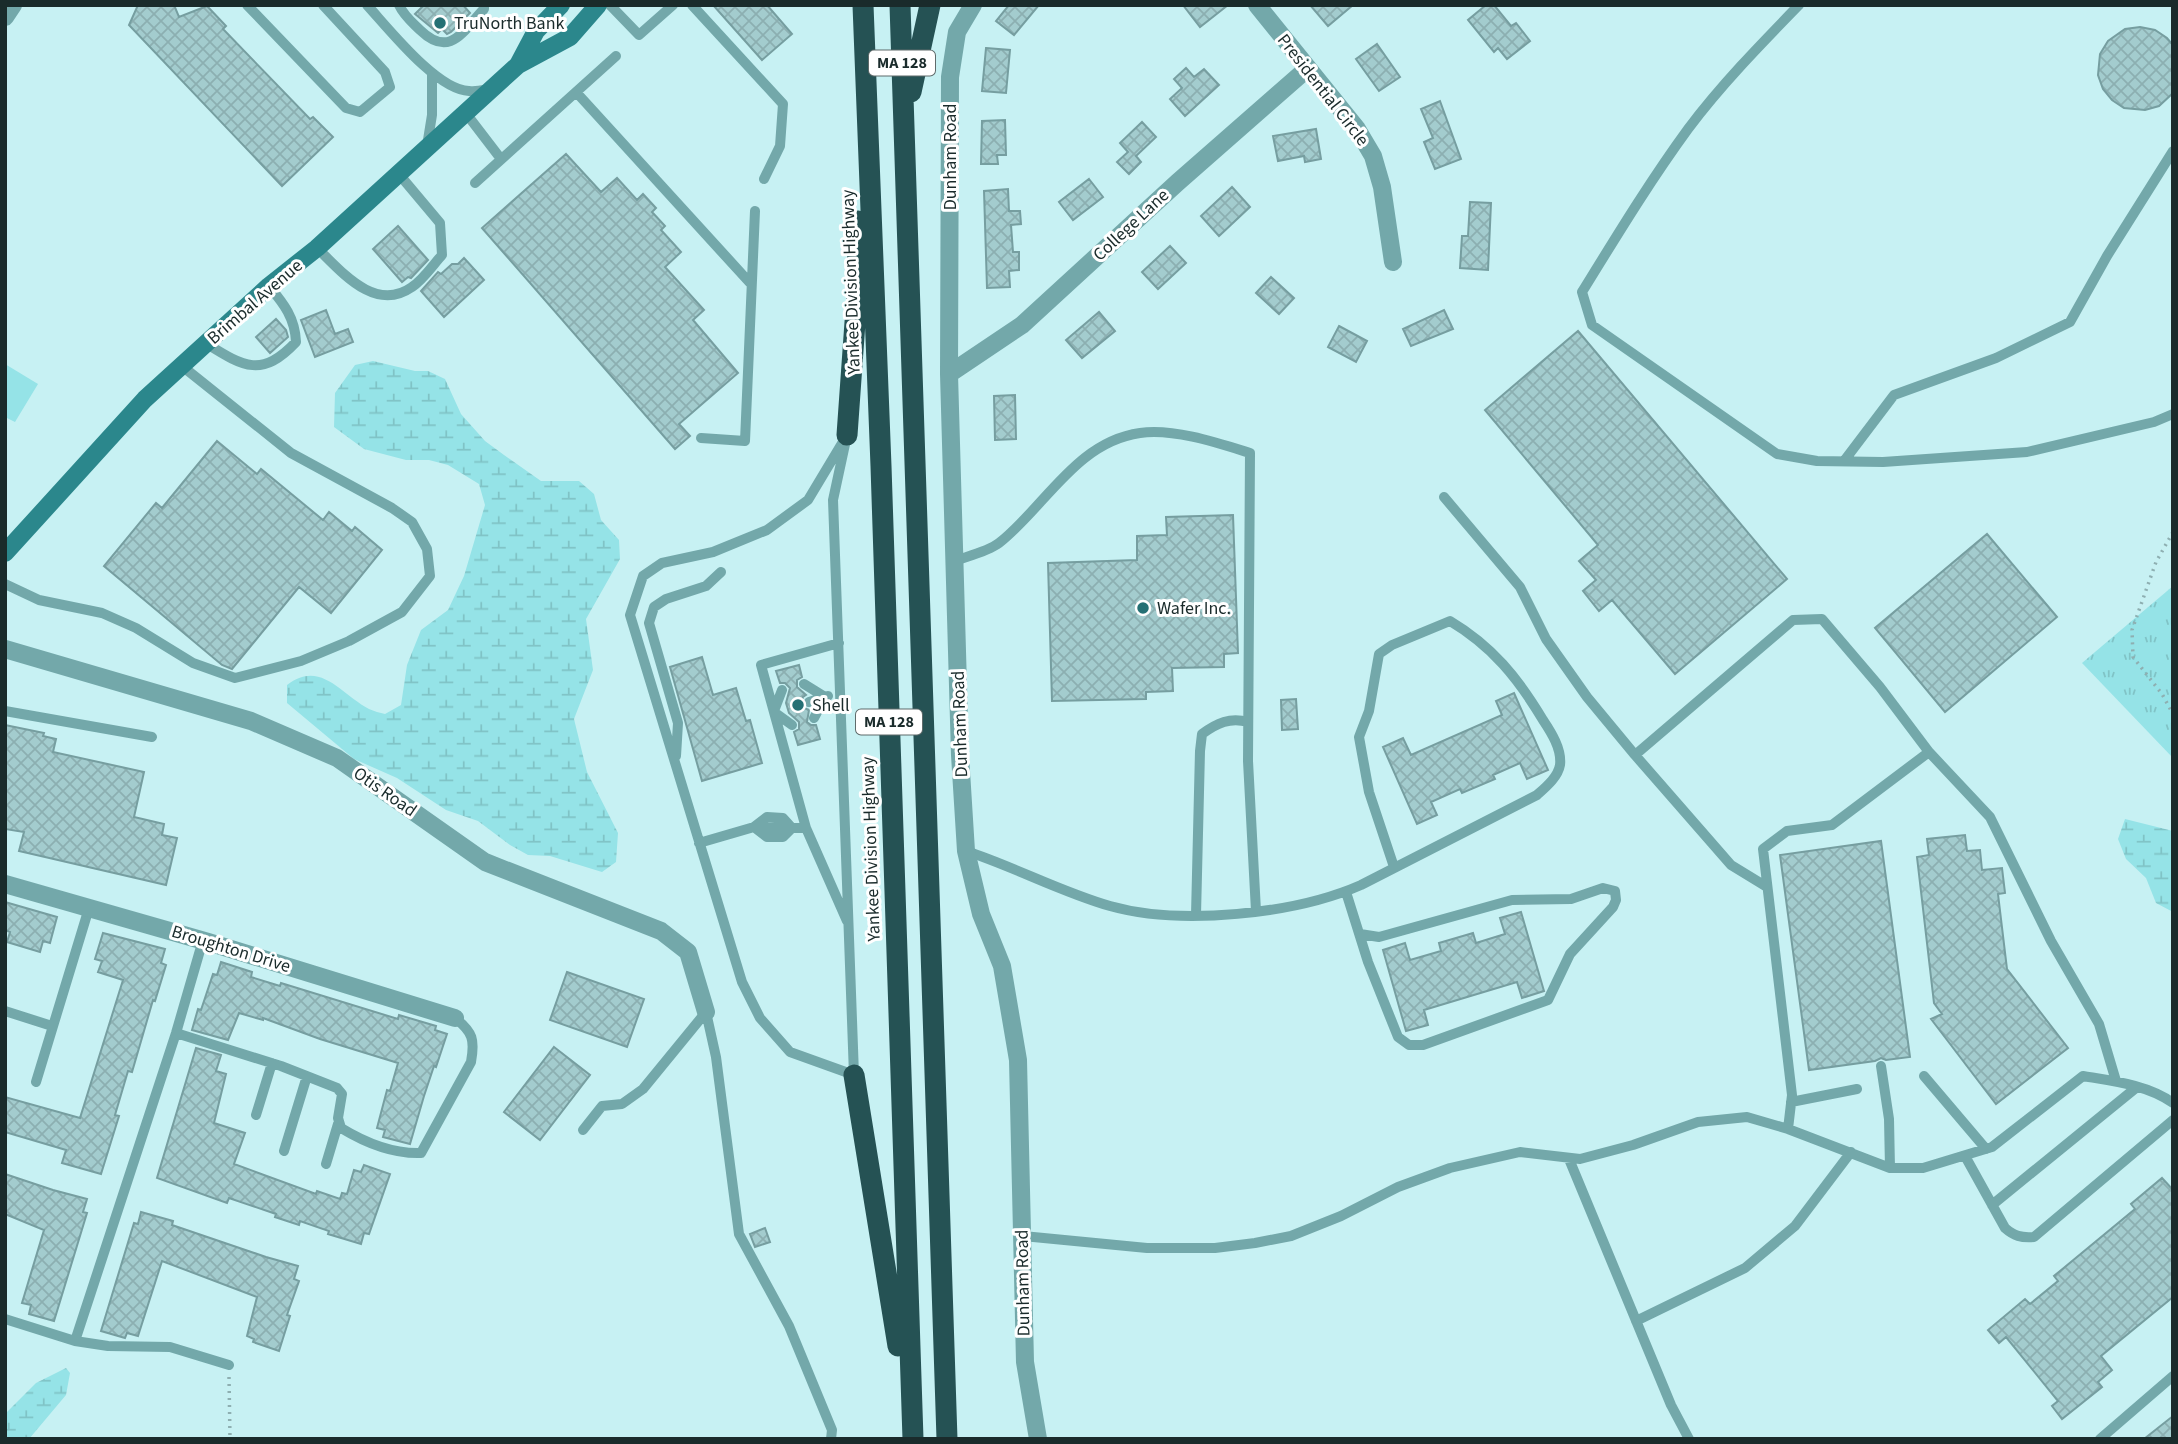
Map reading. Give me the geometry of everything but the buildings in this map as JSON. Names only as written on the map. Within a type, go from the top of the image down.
[{"type":"highway","points":[[847,435],[858,294],[862,5]]},
{"type":"highway","name":"Yankee Division Highway","points":[[862,5],[881,466],[913,1437]]},
{"type":"highway","name":"MA 128","points":[[900,5],[947,1439]]},
{"type":"highway","points":[[904,121],[930,5]]},
{"type":"highway","points":[[854,1075],[913,1437]]},
{"type":"main road","points":[[518,65],[536,31],[561,5]]},
{"type":"main road","points":[[518,65],[570,37],[598,5]]},
{"type":"main road","name":"Brimbal Avenue","points":[[5,553],[145,399],[269,286],[317,248],[518,65]]},
{"type":"street","points":[[5,17],[13,5]]},
{"type":"street","name":"Dunham Road","points":[[973,5],[957,32],[950,77],[949,374],[960,755],[966,851],[981,914],[1002,966],[1018,1060],[1025,1362],[1038,1439]]},
{"type":"street","name":"Presidential Circle","points":[[1258,5],[1357,129],[1373,156],[1382,187],[1393,262]]},
{"type":"street","name":"College Lane","points":[[949,374],[1022,325],[1308,68]]},
{"type":"street","name":"Otis Road","points":[[5,649],[251,721],[337,758],[485,862],[661,931],[688,952],[697,974],[706,1012]]},
{"type":"street","name":"Broughton Drive","points":[[5,884],[202,940],[455,1018]]},
{"type":"lane","points":[[247,5],[346,108],[359,112],[390,87],[385,72],[323,5]]},
{"type":"lane","points":[[367,5],[432,74],[450,86],[468,92],[491,89]]},
{"type":"lane","points":[[399,5],[402,13],[430,40],[439,44],[447,44],[456,39],[484,9],[484,5]]},
{"type":"lane","points":[[610,5],[639,35],[673,5]]},
{"type":"lane","points":[[692,5],[783,104],[780,146],[764,179]]},
{"type":"lane","points":[[1799,5],[1689,128],[1618,233],[1583,292],[1592,325],[1777,454],[1817,461],[1883,462],[2027,452],[2154,422],[2173,414]]},
{"type":"lane","points":[[475,183],[616,56]]},
{"type":"lane","points":[[427,146],[432,115],[432,74]]},
{"type":"lane","points":[[576,92],[751,284]]},
{"type":"lane","points":[[465,112],[501,159]]},
{"type":"lane","points":[[1844,461],[1894,395],[1996,358],[2070,322],[2107,256],[2173,150]]},
{"type":"lane","points":[[317,248],[359,288],[389,297],[412,287],[442,255],[440,223],[398,173]]},
{"type":"lane","points":[[701,438],[745,441],[755,211]]},
{"type":"lane","points":[[207,344],[237,363],[265,365],[283,356],[296,342],[296,326],[286,306],[269,286]]},
{"type":"lane","points":[[5,584],[39,600],[102,613],[136,628],[193,663],[235,678],[301,660],[349,641],[402,612],[430,576],[427,549],[412,522],[392,508],[291,453],[183,366]]},
{"type":"lane","points":[[954,561],[997,545],[1027,517],[1054,484],[1081,461],[1116,439],[1142,433],[1171,435],[1213,442],[1250,453],[1248,761],[1256,911]]},
{"type":"lane","points":[[847,435],[833,500],[854,1075],[790,1052],[760,1018],[733,958],[630,615],[643,576],[662,563],[713,552],[767,530],[808,500],[847,435]]},
{"type":"lane","points":[[1444,497],[1520,587],[1546,639],[1587,697],[1635,755],[1731,865],[1767,887]]},
{"type":"lane","points":[[676,766],[678,723],[649,623],[654,607],[666,599],[706,586],[722,572]]},
{"type":"lane","points":[[1635,755],[1793,620],[1822,619],[1880,687],[1929,752],[1990,817],[2051,941],[2099,1024],[2116,1081]]},
{"type":"lane","points":[[966,851],[1005,863],[1112,907],[1152,913],[1196,915],[1256,911],[1289,907],[1346,892],[1537,795],[1549,785],[1560,767],[1559,751],[1550,730],[1520,683],[1501,660],[1468,632],[1450,621],[1392,645],[1378,654],[1370,711],[1359,737],[1369,792],[1394,867]]},
{"type":"lane","points":[[839,643],[761,665],[806,828],[849,926]]},
{"type":"lane","points":[[804,684],[825,697]]},
{"type":"lane","points":[[774,712],[782,690]]},
{"type":"lane","points":[[809,702],[841,693]]},
{"type":"lane","points":[[814,718],[825,697]]},
{"type":"lane","points":[[774,712],[787,708]]},
{"type":"lane","points":[[5,712],[152,737]]},
{"type":"lane","points":[[774,712],[792,725]]},
{"type":"lane","points":[[1196,915],[1199,751],[1202,734],[1225,720],[1239,719],[1248,722]]},
{"type":"lane","points":[[1788,1129],[1791,1101],[1763,849],[1787,831],[1832,825],[1929,752]]},
{"type":"lane","points":[[699,844],[754,827],[767,817],[783,818],[792,828]]},
{"type":"lane","points":[[754,827],[766,837],[783,837],[792,828],[806,828]]},
{"type":"lane","points":[[1346,892],[1368,962],[1398,1037],[1409,1045],[1423,1045],[1548,1000],[1570,954],[1613,907],[1616,900],[1615,891],[1603,888],[1571,899],[1512,900],[1379,937],[1360,934]]},
{"type":"lane","points":[[36,1082],[89,908]]},
{"type":"lane","points":[[75,1340],[176,1033],[202,940]]},
{"type":"lane","points":[[5,1011],[52,1026]]},
{"type":"lane","points":[[583,1130],[602,1106],[622,1104],[643,1088],[706,1012]]},
{"type":"lane","points":[[706,1012],[716,1057],[739,1234],[789,1326],[832,1430],[831,1439]]},
{"type":"lane","points":[[338,1124],[359,1139],[407,1153],[421,1153],[471,1062],[474,1046],[469,1029],[455,1018]]},
{"type":"lane","points":[[176,1033],[272,1063],[337,1088],[342,1094],[338,1124],[326,1164]]},
{"type":"lane","points":[[256,1115],[272,1063]]},
{"type":"lane","points":[[1881,1066],[1889,1119],[1890,1168]]},
{"type":"lane","points":[[284,1151],[307,1076]]},
{"type":"lane","points":[[1924,1076],[1986,1149]]},
{"type":"lane","points":[[1023,1236],[1147,1248],[1214,1248],[1255,1243],[1291,1236],[1329,1221],[1398,1187],[1450,1168],[1520,1152],[1580,1158],[1698,1122],[1747,1117],[1788,1129],[1890,1168],[1923,1168],[1986,1149],[2083,1076],[2137,1087],[2160,1094],[2173,1103]]},
{"type":"lane","points":[[1992,1205],[2137,1087]]},
{"type":"lane","points":[[1791,1101],[1857,1089]]},
{"type":"lane","points":[[1965,1156],[2005,1228],[2013,1235],[2034,1237],[2173,1120]]},
{"type":"lane","points":[[1636,1321],[1745,1268],[1795,1226],[1851,1152]]},
{"type":"lane","points":[[1569,1159],[1671,1405],[1689,1439]]},
{"type":"lane","points":[[5,1319],[75,1340],[108,1346],[170,1347],[229,1365]]},
{"type":"lane","points":[[2100,1439],[2173,1376]]},
{"type":"path","points":[[2173,533],[2156,562],[2132,630],[2133,657],[2162,694],[2173,714]]},
{"type":"path","points":[[229,1365],[230,1439]]},
{"type":"green space","points":[[373,361],[415,371],[428,371],[445,379],[461,414],[485,441],[541,481],[579,481],[594,494],[601,520],[619,540],[620,559],[586,619],[593,670],[574,719],[587,772],[618,833],[616,862],[602,872],[550,856],[528,855],[478,821],[446,810],[397,778],[354,759],[287,703],[287,685],[299,678],[310,676],[330,682],[377,712],[385,714],[401,705],[407,665],[421,630],[448,610],[464,576],[485,505],[479,484],[448,465],[429,460],[406,460],[364,449],[334,427],[335,393],[355,365]]},
{"type":"green space","points":[[5,364],[38,384],[15,422],[5,417]]},
{"type":"green space","points":[[2173,586],[2173,758],[2082,663]]},
{"type":"green space","points":[[2125,819],[2173,831],[2173,912],[2156,903],[2146,878],[2126,859],[2118,839]]},
{"type":"green space","points":[[66,1368],[70,1373],[66,1395],[29,1439],[5,1439],[5,1414],[36,1383]]},
{"type":"place","name":"TruNorth Bank","points":[[440,23]]},
{"type":"place","name":"Wafer Inc.","points":[[1143,608]]},
{"type":"place","name":"Shell","points":[[798,705]]}]
